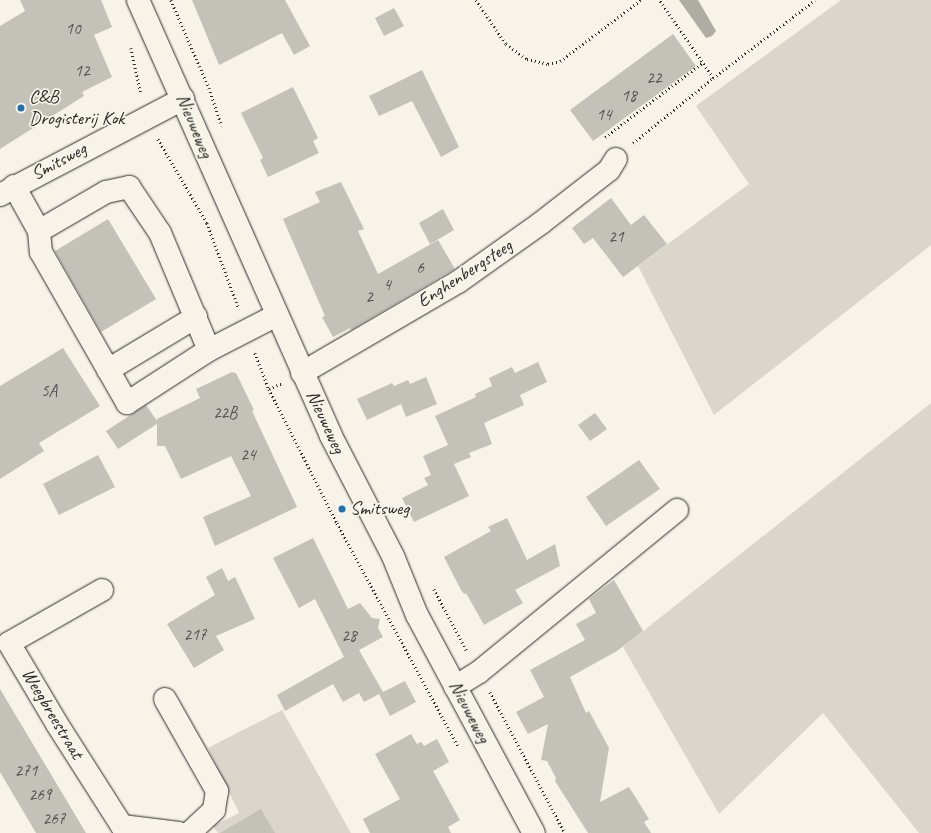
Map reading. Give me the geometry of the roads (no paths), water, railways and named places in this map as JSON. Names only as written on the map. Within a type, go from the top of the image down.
[{"type":"street","name":"Nieuweweg","points":[[138,0],[183,99],[302,373],[393,556],[417,615],[534,833]]},
{"type":"street","name":"Smitsweg","points":[[7,190],[183,99]]},
{"type":"street","name":"Enghenbergsteeg","points":[[302,373],[458,282],[541,224],[613,165]]},
{"type":"street","points":[[39,231],[106,192],[130,187],[160,233],[209,350]]},
{"type":"street","points":[[7,190],[39,231],[41,252],[127,403],[209,350],[277,315]]},
{"type":"street","points":[[108,370],[196,317]]},
{"type":"street","points":[[456,687],[479,672],[677,510]]},
{"type":"street","name":"Weegbreestraat","points":[[102,590],[9,643],[122,826],[179,833]]},
{"type":"street","points":[[165,698],[217,791],[214,810],[189,833]]},
{"type":"place","name":"C&B Drogisterij Kok","points":[[21,108]]},
{"type":"place","name":"Smitsweg","points":[[342,509]]}]
